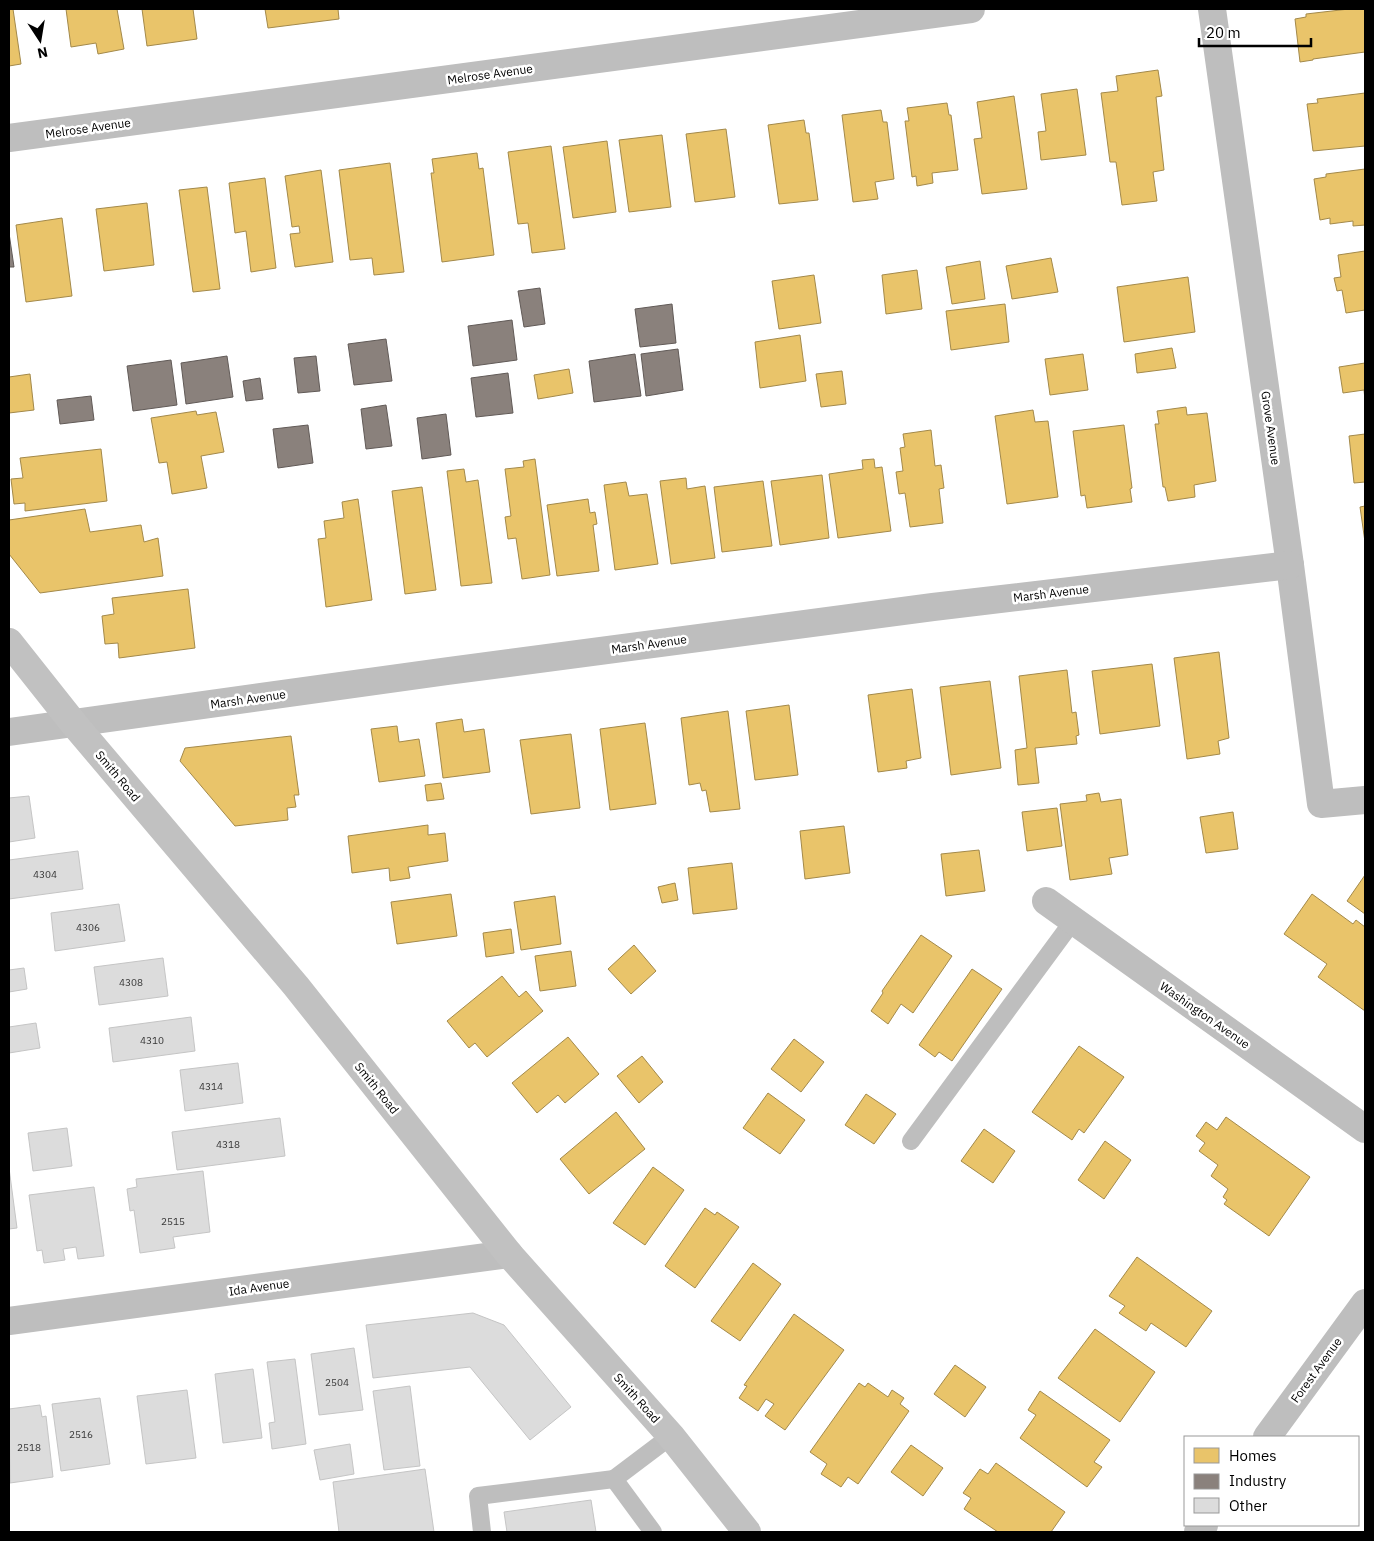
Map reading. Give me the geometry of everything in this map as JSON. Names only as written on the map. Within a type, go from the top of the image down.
[{"type":"main road","name":"Smith Road","points":[[9,642],[74,724],[296,986],[509,1254],[671,1436],[747,1532]]},
{"type":"street","name":"Melrose Avenue","points":[[9,138],[971,9]]},
{"type":"street","name":"Grove Avenue","points":[[1212,9],[1290,565],[1321,804],[1365,800]]},
{"type":"street","name":"Marsh Avenue","points":[[9,732],[458,669],[933,607],[1290,565]]},
{"type":"street","name":"Washington Avenue","points":[[1046,901],[1365,1129]]},
{"type":"street","name":"Ida Avenue","points":[[9,1321],[509,1254]]},
{"type":"street","name":"Forest Avenue","points":[[1268,1436],[1365,1303]]},
{"type":"lane","points":[[911,1141],[1073,921]]},
{"type":"lane","points":[[482,1532],[478,1496],[614,1479],[671,1436]]},
{"type":"lane","points":[[614,1479],[653,1532]]},
{"type":"building: Homes","points":[[9,9],[13,9],[21,64],[9,66]]},
{"type":"building: Homes","points":[[66,9],[117,9],[124,49],[98,54],[96,43],[71,47]]},
{"type":"building: Homes","points":[[142,9],[193,9],[197,39],[147,46]]},
{"type":"building: Homes","points":[[265,9],[338,9],[339,19],[268,28]]},
{"type":"building: Homes","points":[[1365,9],[1365,52],[1300,62],[1295,19],[1306,17],[1306,14]]},
{"type":"building: Homes","points":[[1158,70],[1162,96],[1156,97],[1164,170],[1153,172],[1157,201],[1122,205],[1116,162],[1110,162],[1101,93],[1118,91],[1116,76]]},
{"type":"building: Homes","points":[[1077,89],[1086,155],[1041,160],[1038,132],[1046,131],[1041,94]]},
{"type":"building: Homes","points":[[1365,93],[1365,146],[1313,151],[1307,104],[1318,103],[1317,99]]},
{"type":"building: Homes","points":[[1014,96],[1027,189],[982,194],[974,139],[982,138],[977,102]]},
{"type":"building: Homes","points":[[947,103],[949,115],[951,115],[958,170],[932,173],[933,183],[917,186],[916,176],[912,177],[905,121],[909,121],[907,108]]},
{"type":"building: Homes","points":[[881,110],[883,122],[887,122],[894,179],[875,182],[878,199],[853,202],[842,115]]},
{"type":"building: Homes","points":[[804,120],[806,133],[809,133],[818,200],[779,204],[768,125]]},
{"type":"building: Homes","points":[[726,129],[735,197],[695,202],[686,134]]},
{"type":"building: Homes","points":[[662,135],[671,207],[629,212],[619,140]]},
{"type":"building: Homes","points":[[607,141],[616,212],[573,218],[563,147]]},
{"type":"building: Homes","points":[[551,146],[565,249],[532,253],[528,223],[518,224],[508,152]]},
{"type":"building: Homes","points":[[477,153],[479,169],[483,168],[494,255],[442,262],[431,173],[434,173],[432,159]]},
{"type":"building: Homes","points":[[390,163],[404,272],[374,275],[372,258],[350,260],[339,170]]},
{"type":"building: Homes","points":[[1365,169],[1365,225],[1353,226],[1353,221],[1330,224],[1330,218],[1320,220],[1314,179],[1326,177],[1326,174]]},
{"type":"building: Homes","points":[[321,170],[333,262],[295,267],[290,234],[300,233],[299,226],[292,227],[285,176]]},
{"type":"building: Homes","points":[[265,178],[276,268],[251,272],[246,231],[235,233],[229,183]]},
{"type":"building: Homes","points":[[207,187],[220,289],[193,292],[179,190]]},
{"type":"building: Homes","points":[[147,203],[154,265],[104,271],[96,209]]},
{"type":"building: Homes","points":[[62,218],[72,296],[26,302],[16,225]]},
{"type":"building: Homes","points":[[1365,251],[1365,310],[1346,313],[1342,290],[1337,291],[1334,278],[1341,277],[1338,255]]},
{"type":"building: Homes","points":[[1051,258],[1058,292],[1012,299],[1006,266]]},
{"type":"building: Homes","points":[[980,261],[985,299],[952,304],[946,267]]},
{"type":"building: Homes","points":[[917,270],[922,309],[886,314],[882,275]]},
{"type":"building: Homes","points":[[814,275],[821,323],[779,329],[772,281]]},
{"type":"building: Homes","points":[[1188,277],[1195,332],[1124,342],[1117,287]]},
{"type":"building: Homes","points":[[1005,304],[1009,342],[951,350],[946,311]]},
{"type":"building: Homes","points":[[800,335],[806,381],[760,388],[755,342]]},
{"type":"building: Homes","points":[[1172,348],[1176,368],[1137,373],[1135,354]]},
{"type":"building: Homes","points":[[1083,354],[1088,390],[1050,395],[1045,359]]},
{"type":"building: Homes","points":[[1365,363],[1365,400],[1364,390],[1343,393],[1339,367]]},
{"type":"building: Homes","points":[[569,369],[573,393],[538,399],[534,375]]},
{"type":"building: Homes","points":[[842,371],[846,404],[821,407],[816,374]]},
{"type":"building: Homes","points":[[30,374],[34,410],[9,413],[9,377]]},
{"type":"building: Homes","points":[[1186,407],[1187,415],[1207,413],[1216,481],[1194,485],[1195,497],[1168,501],[1165,487],[1163,487],[1155,424],[1159,424],[1157,411]]},
{"type":"building: Homes","points":[[1033,410],[1035,422],[1048,421],[1058,497],[1007,504],[995,416]]},
{"type":"building: Homes","points":[[196,411],[197,415],[216,412],[224,452],[201,456],[207,488],[172,494],[167,462],[159,463],[151,418]]},
{"type":"building: Homes","points":[[1124,425],[1132,502],[1087,508],[1085,495],[1081,496],[1073,431]]},
{"type":"building: Homes","points":[[931,430],[935,466],[941,465],[944,488],[939,489],[943,523],[910,527],[905,493],[899,494],[896,472],[903,471],[900,448],[905,447],[903,434]]},
{"type":"building: Homes","points":[[1365,434],[1365,482],[1354,483],[1349,436]]},
{"type":"building: Homes","points":[[101,449],[107,501],[25,511],[25,503],[14,504],[11,479],[23,478],[20,458]]},
{"type":"building: Homes","points":[[535,459],[550,575],[522,579],[516,538],[508,539],[505,517],[511,516],[505,469],[524,467],[523,461]]},
{"type":"building: Homes","points":[[874,459],[875,468],[882,467],[891,531],[838,538],[829,474],[863,469],[862,460]]},
{"type":"building: Homes","points":[[464,469],[466,482],[478,480],[492,583],[461,586],[447,471]]},
{"type":"building: Homes","points":[[822,475],[829,538],[780,545],[771,481]]},
{"type":"building: Homes","points":[[686,478],[687,489],[705,486],[715,558],[671,564],[660,481]]},
{"type":"building: Homes","points":[[763,481],[772,546],[722,552],[714,487]]},
{"type":"building: Homes","points":[[626,482],[629,496],[647,494],[658,564],[615,570],[604,485]]},
{"type":"building: Homes","points":[[422,487],[436,590],[405,594],[392,491]]},
{"type":"building: Homes","points":[[358,499],[372,600],[326,607],[318,539],[326,538],[324,521],[344,518],[342,502]]},
{"type":"building: Homes","points":[[588,499],[590,513],[595,512],[597,524],[593,525],[599,571],[557,576],[547,505]]},
{"type":"building: Homes","points":[[1365,506],[1365,542],[1360,507]]},
{"type":"building: Homes","points":[[85,509],[90,532],[141,525],[144,542],[158,538],[163,576],[40,593],[9,554],[9,520]]},
{"type":"building: Homes","points":[[188,589],[195,648],[119,658],[118,643],[105,644],[102,616],[114,614],[112,598]]},
{"type":"building: Homes","points":[[1219,652],[1229,738],[1218,741],[1220,754],[1187,759],[1174,658]]},
{"type":"building: Homes","points":[[1152,664],[1160,726],[1100,734],[1092,671]]},
{"type":"building: Homes","points":[[1067,670],[1072,713],[1076,712],[1079,735],[1076,736],[1077,744],[1035,748],[1039,783],[1018,785],[1015,750],[1027,748],[1019,676]]},
{"type":"building: Homes","points":[[990,681],[1001,768],[951,775],[940,687]]},
{"type":"building: Homes","points":[[912,689],[921,758],[906,761],[907,768],[878,772],[868,695]]},
{"type":"building: Homes","points":[[789,705],[798,775],[755,780],[746,711]]},
{"type":"building: Homes","points":[[728,711],[740,809],[710,812],[706,790],[702,791],[700,783],[689,785],[681,718]]},
{"type":"building: Homes","points":[[462,719],[464,732],[484,729],[490,772],[443,778],[436,723]]},
{"type":"building: Homes","points":[[645,723],[656,804],[610,810],[600,729]]},
{"type":"building: Homes","points":[[397,726],[399,742],[419,739],[425,776],[379,782],[371,729]]},
{"type":"building: Homes","points":[[571,734],[580,808],[531,814],[520,740]]},
{"type":"building: Homes","points":[[291,736],[299,795],[294,795],[296,807],[287,808],[288,820],[235,826],[180,761],[185,748]]},
{"type":"building: Homes","points":[[441,783],[444,799],[427,801],[425,785]]},
{"type":"building: Homes","points":[[1099,793],[1101,802],[1121,799],[1128,855],[1109,858],[1112,874],[1070,880],[1060,804],[1087,801],[1086,795]]},
{"type":"building: Homes","points":[[1057,808],[1062,846],[1027,851],[1022,812]]},
{"type":"building: Homes","points":[[1233,812],[1238,849],[1206,853],[1200,817]]},
{"type":"building: Homes","points":[[428,825],[428,835],[445,833],[448,861],[408,867],[410,878],[390,881],[389,868],[352,873],[348,836]]},
{"type":"building: Homes","points":[[844,826],[850,873],[805,879],[800,831]]},
{"type":"building: Homes","points":[[979,850],[985,891],[946,896],[941,854]]},
{"type":"building: Homes","points":[[732,863],[737,909],[693,914],[688,868]]},
{"type":"building: Homes","points":[[1365,875],[1365,914],[1347,901]]},
{"type":"building: Homes","points":[[675,883],[678,900],[662,903],[658,887]]},
{"type":"building: Homes","points":[[451,894],[457,936],[397,944],[391,902]]},
{"type":"building: Homes","points":[[1312,894],[1353,924],[1356,920],[1365,927],[1365,1011],[1318,977],[1327,964],[1284,934]]},
{"type":"building: Homes","points":[[555,896],[561,944],[521,950],[514,902]]},
{"type":"building: Homes","points":[[511,929],[514,953],[486,957],[483,933]]},
{"type":"building: Homes","points":[[921,935],[952,956],[913,1013],[901,1004],[888,1024],[871,1011],[883,993],[882,991]]},
{"type":"building: Homes","points":[[634,945],[656,971],[631,994],[608,969]]},
{"type":"building: Homes","points":[[571,951],[576,986],[540,991],[535,956]]},
{"type":"building: Homes","points":[[972,969],[1002,989],[952,1061],[939,1052],[935,1057],[919,1045]]},
{"type":"building: Homes","points":[[502,976],[519,997],[526,991],[543,1011],[487,1057],[475,1043],[469,1048],[447,1021]]},
{"type":"building: Homes","points":[[568,1037],[599,1074],[565,1103],[558,1095],[537,1113],[512,1083]]},
{"type":"building: Homes","points":[[794,1039],[824,1062],[801,1092],[771,1069]]},
{"type":"building: Homes","points":[[1079,1046],[1124,1077],[1084,1133],[1079,1129],[1072,1140],[1032,1112]]},
{"type":"building: Homes","points":[[642,1056],[663,1082],[639,1103],[617,1076]]},
{"type":"building: Homes","points":[[768,1093],[805,1120],[780,1154],[743,1128]]},
{"type":"building: Homes","points":[[866,1094],[896,1114],[874,1144],[845,1125]]},
{"type":"building: Homes","points":[[616,1112],[645,1149],[589,1194],[560,1159]]},
{"type":"building: Homes","points":[[1226,1117],[1310,1177],[1269,1236],[1224,1204],[1227,1200],[1223,1197],[1228,1189],[1211,1176],[1218,1165],[1199,1151],[1205,1143],[1196,1136],[1206,1122],[1217,1130]]},
{"type":"building: Homes","points":[[984,1129],[1015,1151],[993,1183],[961,1161]]},
{"type":"building: Homes","points":[[1105,1141],[1131,1160],[1104,1199],[1078,1180]]},
{"type":"building: Homes","points":[[653,1167],[684,1190],[645,1245],[613,1223]]},
{"type":"building: Homes","points":[[705,1208],[715,1215],[717,1212],[739,1227],[695,1288],[665,1266]]},
{"type":"building: Homes","points":[[1137,1257],[1212,1311],[1186,1347],[1151,1323],[1146,1331],[1119,1313],[1125,1306],[1109,1296]]},
{"type":"building: Homes","points":[[753,1263],[781,1284],[740,1341],[711,1321]]},
{"type":"building: Homes","points":[[794,1314],[844,1350],[785,1430],[765,1416],[774,1404],[766,1399],[758,1411],[739,1398],[747,1386],[744,1385]]},
{"type":"building: Homes","points":[[1095,1329],[1155,1372],[1120,1422],[1058,1378]]},
{"type":"building: Homes","points":[[955,1365],[986,1387],[965,1417],[934,1394]]},
{"type":"building: Homes","points":[[859,1383],[865,1387],[868,1383],[888,1397],[892,1390],[904,1398],[900,1404],[909,1411],[858,1484],[848,1477],[841,1487],[821,1474],[827,1464],[810,1452]]},
{"type":"building: Homes","points":[[1040,1391],[1110,1440],[1094,1462],[1102,1467],[1087,1487],[1020,1438],[1036,1415],[1028,1410]]},
{"type":"building: Homes","points":[[911,1445],[943,1468],[923,1496],[891,1472]]},
{"type":"building: Homes","points":[[996,1463],[1065,1512],[1051,1532],[998,1532],[964,1509],[971,1498],[963,1493],[980,1469],[988,1474]]},
{"type":"building: Industry","points":[[9,233],[14,267],[9,267]]},
{"type":"building: Industry","points":[[540,288],[545,324],[524,327],[518,291]]},
{"type":"building: Industry","points":[[672,304],[676,343],[640,347],[635,309]]},
{"type":"building: Industry","points":[[512,320],[517,360],[473,366],[468,326]]},
{"type":"building: Industry","points":[[386,339],[392,381],[354,385],[348,344]]},
{"type":"building: Industry","points":[[678,349],[683,390],[646,396],[641,354]]},
{"type":"building: Industry","points":[[635,354],[641,396],[594,402],[589,361]]},
{"type":"building: Industry","points":[[227,356],[233,397],[186,404],[181,363]]},
{"type":"building: Industry","points":[[316,356],[320,391],[298,393],[294,358]]},
{"type":"building: Industry","points":[[171,360],[177,405],[133,411],[127,366]]},
{"type":"building: Industry","points":[[508,373],[513,413],[476,417],[471,378]]},
{"type":"building: Industry","points":[[260,378],[263,399],[246,401],[243,381]]},
{"type":"building: Industry","points":[[91,396],[94,420],[60,424],[57,400]]},
{"type":"building: Industry","points":[[386,405],[392,446],[366,449],[361,409]]},
{"type":"building: Industry","points":[[446,414],[451,455],[422,459],[417,418]]},
{"type":"building: Industry","points":[[308,425],[313,463],[278,468],[273,429]]},
{"type":"building: Other","points":[[29,796],[35,838],[9,842],[9,798]]},
{"type":"building: Other","points":[[78,851],[83,889],[9,899],[9,860]]},
{"type":"building: Other","points":[[119,904],[125,941],[55,951],[51,913]]},
{"type":"building: Other","points":[[163,958],[168,996],[99,1005],[94,967]]},
{"type":"building: Other","points":[[24,968],[27,989],[9,992],[9,970]]},
{"type":"building: Other","points":[[191,1017],[195,1051],[113,1062],[109,1028]]},
{"type":"building: Other","points":[[36,1023],[40,1048],[9,1053],[9,1027]]},
{"type":"building: Other","points":[[238,1063],[243,1103],[185,1111],[180,1070]]},
{"type":"building: Other","points":[[280,1118],[285,1156],[177,1170],[172,1132]]},
{"type":"building: Other","points":[[67,1128],[72,1166],[33,1171],[28,1133]]},
{"type":"building: Other","points":[[9,1168],[17,1228],[9,1229]]},
{"type":"building: Other","points":[[203,1171],[210,1232],[173,1237],[175,1248],[140,1253],[134,1210],[130,1211],[127,1189],[137,1187],[136,1179]]},
{"type":"building: Other","points":[[94,1187],[104,1256],[78,1259],[76,1247],[63,1249],[65,1260],[44,1263],[42,1250],[37,1251],[29,1195]]},
{"type":"building: Other","points":[[473,1313],[504,1325],[571,1407],[530,1440],[470,1367],[373,1378],[366,1325]]},
{"type":"building: Other","points":[[354,1348],[363,1410],[319,1415],[311,1354]]},
{"type":"building: Other","points":[[295,1359],[306,1444],[272,1449],[269,1423],[275,1422],[267,1362]]},
{"type":"building: Other","points":[[253,1369],[262,1438],[223,1443],[215,1374]]},
{"type":"building: Other","points":[[410,1386],[420,1466],[384,1470],[373,1391]]},
{"type":"building: Other","points":[[187,1390],[196,1458],[146,1464],[137,1396]]},
{"type":"building: Other","points":[[100,1398],[110,1464],[61,1471],[52,1404]]},
{"type":"building: Other","points":[[40,1405],[42,1417],[46,1416],[53,1477],[10,1483],[9,1409]]},
{"type":"building: Other","points":[[350,1444],[354,1474],[320,1480],[314,1450]]},
{"type":"building: Other","points":[[425,1469],[434,1532],[339,1532],[333,1482]]},
{"type":"building: Other","points":[[591,1500],[596,1532],[507,1532],[504,1512]]}]
